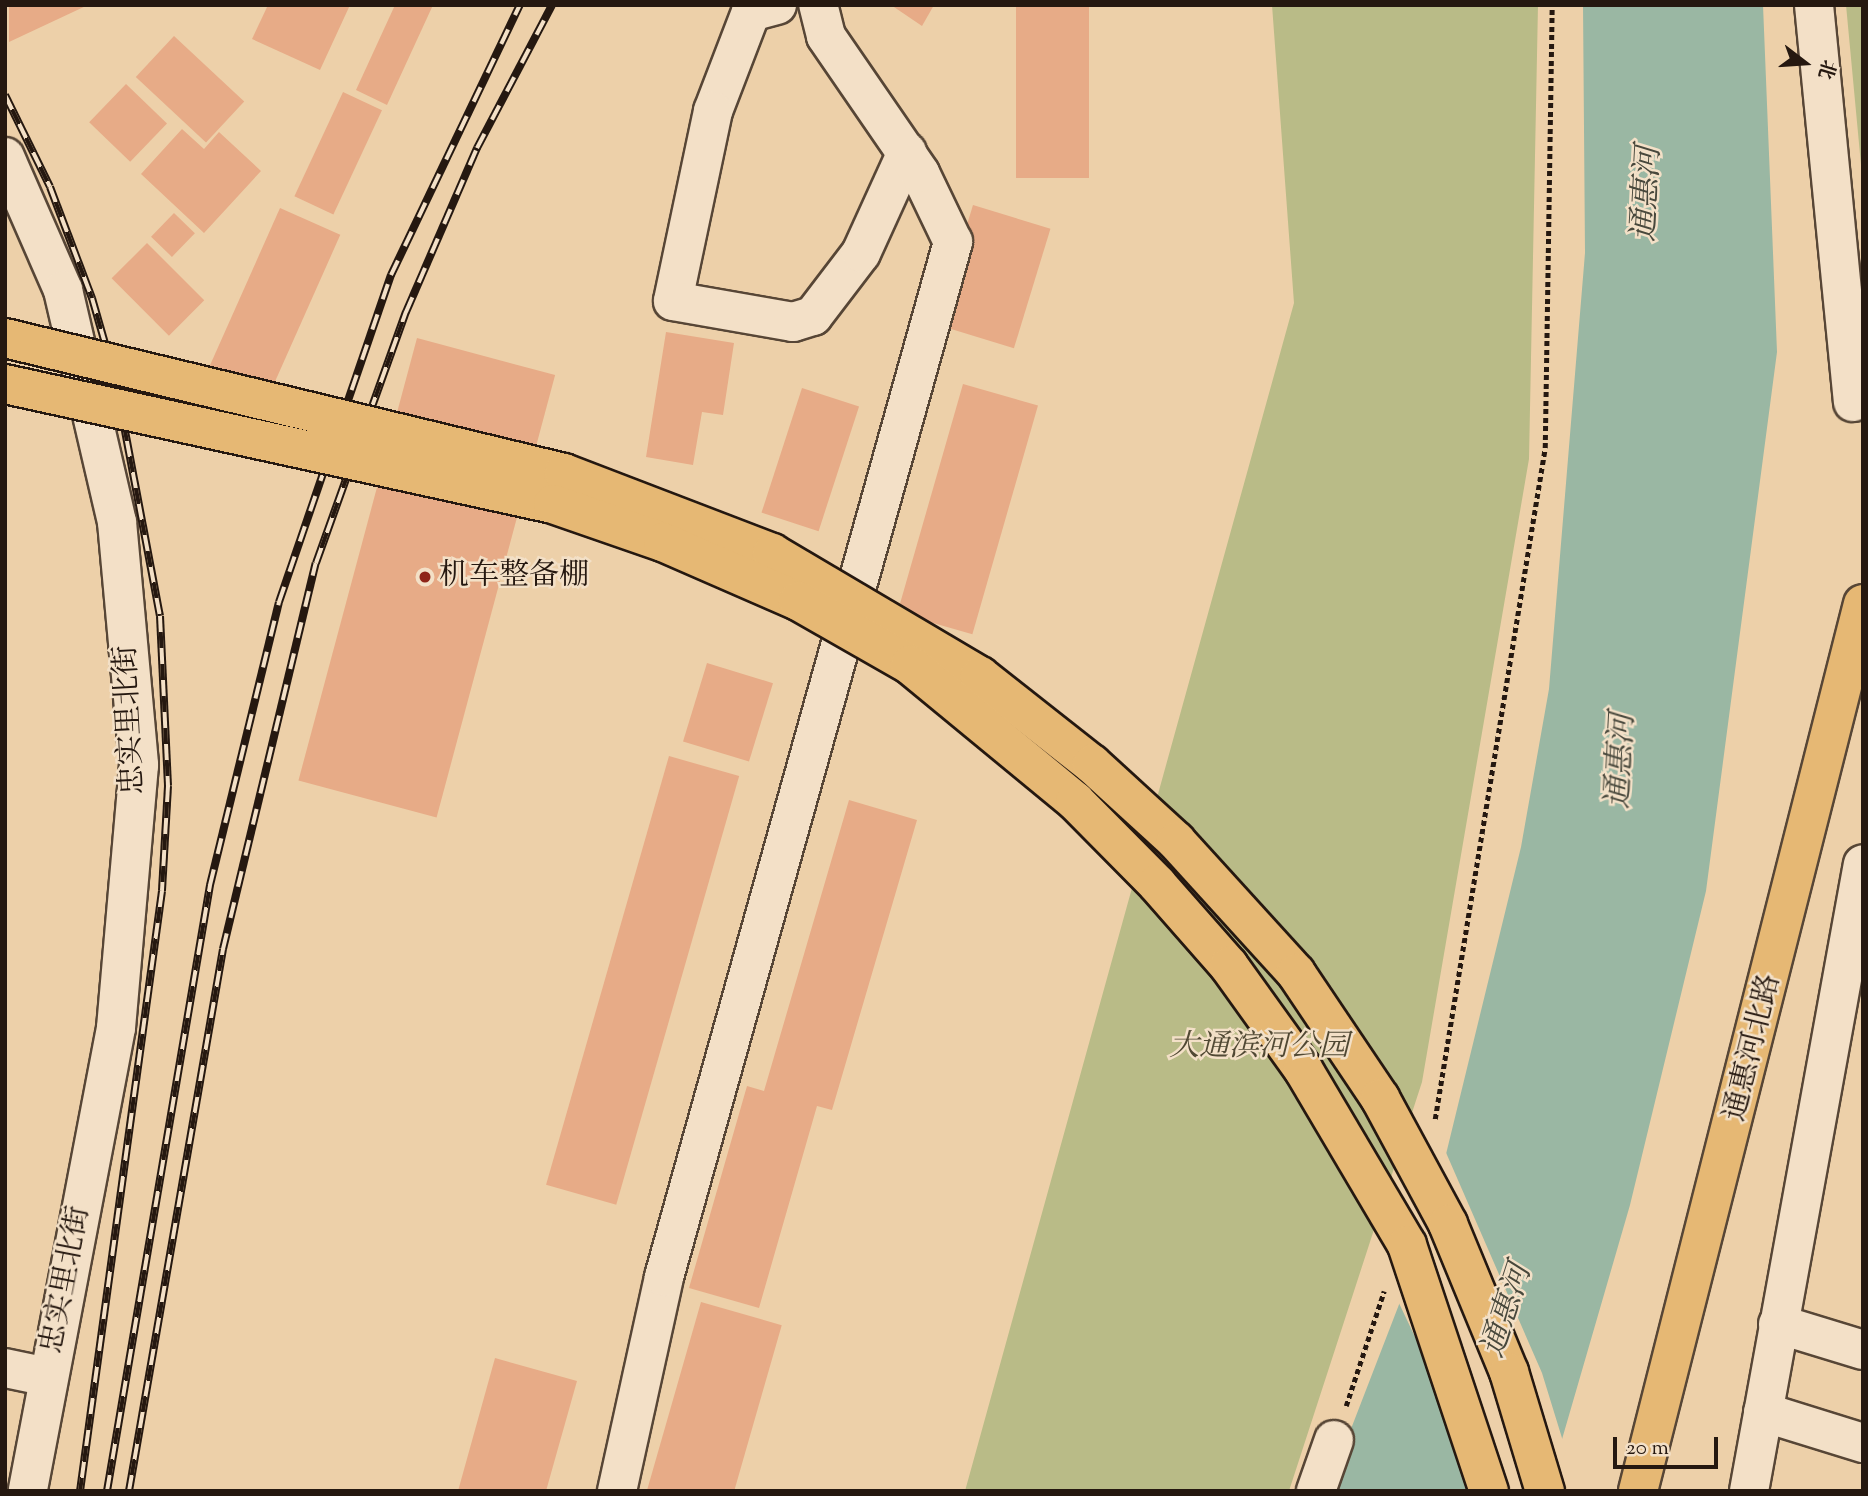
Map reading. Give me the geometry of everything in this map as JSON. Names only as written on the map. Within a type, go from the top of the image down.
[{"type":"highway","points":[[5,338],[577,477],[772,553],[980,676],[1092,764],[1176,841],[1296,973],[1380,1098],[1448,1224],[1509,1372],[1545,1491]]},
{"type":"highway","points":[[5,384],[553,504],[663,542],[798,601],[940,688],[1065,793],[1157,884],[1229,966],[1303,1069],[1407,1245],[1489,1491]]},
{"type":"highway","name":"通惠河北路","points":[[1639,1491],[1863,604]]},
{"type":"street","points":[[777,5],[751,12],[712,111],[673,301],[793,322],[813,316],[861,253],[907,152]]},
{"type":"street","points":[[617,1491],[664,1277],[953,242],[907,152],[826,36],[818,5]]},
{"type":"street","points":[[1814,5],[1853,402]]},
{"type":"street","name":"忠实里北街","points":[[5,157],[63,289],[117,522],[139,765],[116,1028],[28,1491]]},
{"type":"street","points":[[1749,1491],[1863,864]]},
{"type":"street","points":[[1778,1324],[1863,1350]]},
{"type":"street","points":[[5,1368],[48,1377]]},
{"type":"street","points":[[1763,1412],[1863,1443]]},
{"type":"street","points":[[1316,1491],[1334,1440]]},
{"type":"path","points":[[1434,1124],[1545,448],[1552,5]]},
{"type":"path","points":[[1334,1440],[1386,1283]]},
{"type":"green space","name":"大通滨河公园","points":[[1272,5],[1538,5],[1529,459],[1422,1082],[1289,1491],[965,1491],[1294,303]]},
{"type":"green space","points":[[1846,5],[1863,5],[1863,186]]},
{"type":"water","name":"通惠河","points":[[1583,5],[1763,5],[1777,352],[1706,891],[1630,1205],[1547,1491],[1327,1491],[1427,1232],[1521,847],[1549,689],[1585,253]]},
{"type":"pier","points":[[1444,1148],[1542,1373],[1566,1451],[1551,1491],[1471,1491],[1456,1423],[1397,1299],[1424,1231]]},
{"type":"building","points":[[9,5],[88,5],[9,42]]},
{"type":"building","points":[[268,5],[350,5],[320,70],[252,39]]},
{"type":"building","points":[[395,5],[433,5],[387,105],[356,90]]},
{"type":"building","points":[[891,5],[934,5],[922,26]]},
{"type":"building","points":[[1016,5],[1089,5],[1089,178],[1016,178]]},
{"type":"building","points":[[174,36],[244,101],[206,142],[136,77]]},
{"type":"building","points":[[126,84],[167,124],[130,162],[89,122]]},
{"type":"building","points":[[343,92],[382,110],[333,214],[294,196]]},
{"type":"building","points":[[182,129],[204,149],[219,132],[261,171],[204,233],[141,174]]},
{"type":"building","points":[[973,205],[1050,229],[1014,348],[936,325]]},
{"type":"building","points":[[280,208],[340,235],[244,451],[184,425]]},
{"type":"building","points":[[174,213],[195,233],[172,257],[151,237]]},
{"type":"building","points":[[147,243],[204,300],[169,336],[112,278]]},
{"type":"building","points":[[666,332],[734,343],[723,415],[702,412],[693,465],[646,457]]},
{"type":"building","name":"机车整备棚","points":[[417,338],[555,375],[437,817],[298,780]]},
{"type":"building","points":[[963,384],[1038,405],[972,634],[897,613]]},
{"type":"building","points":[[802,388],[859,407],[819,531],[762,513]]},
{"type":"building","points":[[707,663],[773,683],[749,762],[683,741]]},
{"type":"building","points":[[669,756],[739,776],[616,1205],[546,1185]]},
{"type":"building","points":[[849,800],[917,820],[832,1110],[817,1106],[759,1308],[689,1288],[747,1086],[764,1091]]},
{"type":"building","points":[[701,1302],[782,1325],[734,1491],[647,1490]]},
{"type":"building","points":[[495,1358],[577,1381],[546,1491],[458,1491]]},
{"type":"railway","points":[[107,1491],[210,885],[279,602],[391,275],[520,5]]},
{"type":"railway","points":[[129,1491],[223,949],[316,563],[406,312],[477,148],[552,5]]},
{"type":"railway","points":[[5,95],[50,187],[92,298],[115,378],[160,616],[168,786],[162,891],[80,1491]]},
{"type":"place","name":"机车整备棚","points":[[425,577]]}]
